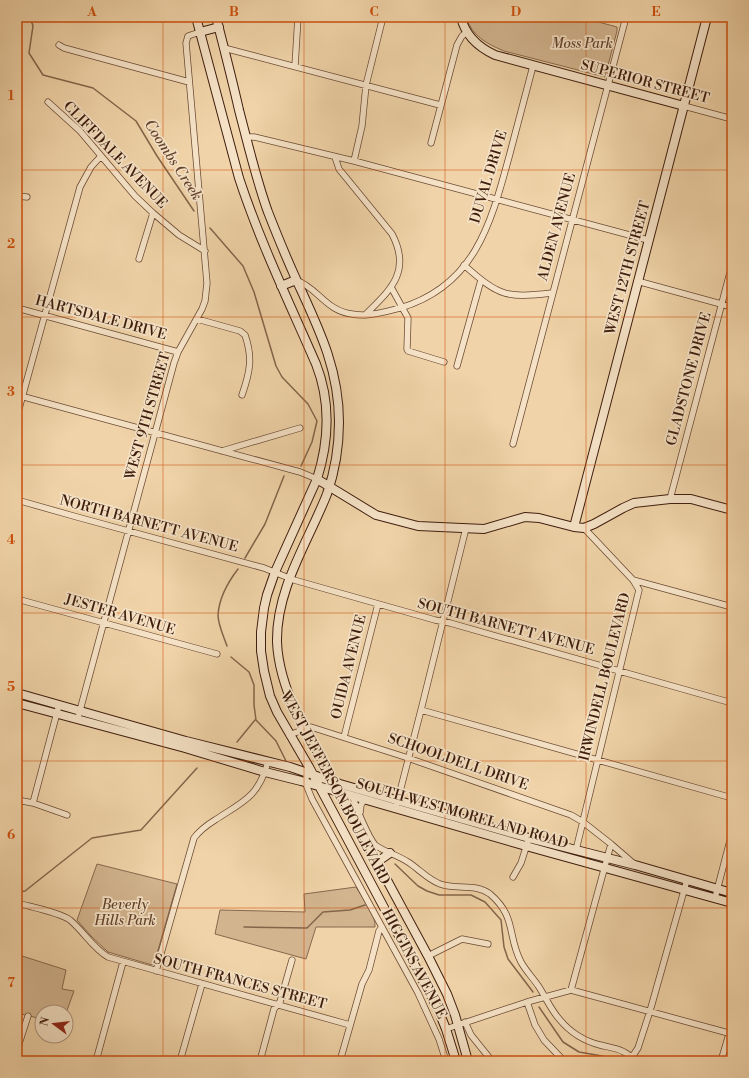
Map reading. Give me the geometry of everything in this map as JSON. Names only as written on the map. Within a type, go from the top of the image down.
[{"type":"main road","name":"WEST JEFFERSON BOULEVARD","points":[[196,17],[239,178],[258,232],[316,364],[324,392],[327,414],[326,445],[317,479],[275,572],[267,595],[263,614],[261,632],[262,659],[270,696],[277,712],[300,751],[308,777],[318,786],[432,997],[446,1029],[456,1061]]},
{"type":"main road","name":"WEST JEFFERSON BOULEVARD","points":[[216,17],[246,137],[264,200],[296,280],[315,320],[331,360],[337,390],[339,422],[338,447],[329,487],[290,578],[283,596],[279,613],[277,642],[278,658],[284,685],[296,712],[338,792],[428,956],[447,994],[461,1023],[468,1061]]},
{"type":"main road","points":[[461,17],[467,32]]},
{"type":"main road","name":"WEST 12TH STREET","points":[[574,527],[707,17]]},
{"type":"main road","points":[[200,32],[219,27]]},
{"type":"main road","name":"SUPERIOR STREET","points":[[467,32],[476,43],[489,52],[502,57],[684,106]]},
{"type":"main road","points":[[281,286],[296,280]]},
{"type":"main road","points":[[317,479],[382,517],[413,526],[488,528],[525,517],[539,518],[584,528],[634,503],[670,499],[691,499],[732,510]]},
{"type":"main road","points":[[17,693],[58,709],[185,744]]},
{"type":"main road","points":[[17,703],[58,709]]},
{"type":"main road","name":"SOUTH WESTMORELAND ROAD","points":[[185,744],[290,767],[308,777]]},
{"type":"main road","name":"SOUTH WESTMORELAND ROAD","points":[[185,744],[265,772],[308,777],[333,782],[397,800],[604,868],[732,903]]},
{"type":"main road","points":[[290,767],[295,766],[299,761],[300,751]]},
{"type":"main road","name":"SOUTH WESTMORELAND ROAD","points":[[318,786],[395,809],[527,842],[576,850],[635,865],[732,893]]},
{"type":"main road","points":[[377,862],[390,853]]},
{"type":"street","points":[[295,66],[298,17]]},
{"type":"street","points":[[354,162],[362,126],[366,85],[383,17]]},
{"type":"street","name":"ALDEN AVENUE","points":[[513,444],[626,17]]},
{"type":"street","name":"WEST 9TH STREET","points":[[79,715],[174,363],[178,352],[197,319],[205,301],[207,292],[205,251],[186,40],[188,36],[200,32]]},
{"type":"street","points":[[431,143],[456,45],[462,36],[467,32]]},
{"type":"street","points":[[58,45],[64,48],[189,82]]},
{"type":"street","points":[[224,48],[440,105]]},
{"type":"street","name":"DUVAL DRIVE","points":[[296,280],[305,283],[321,299],[339,311],[364,315],[383,312],[416,302],[446,284],[464,265],[483,237],[497,200],[533,66]]},
{"type":"street","name":"CLIFFDALE AVENUE","points":[[48,102],[80,131],[135,196],[179,234],[205,251]]},
{"type":"street","name":"SUPERIOR STREET","points":[[684,106],[732,119]]},
{"type":"street","points":[[17,117],[17,125]]},
{"type":"street","points":[[246,137],[254,137],[335,157],[648,240]]},
{"type":"street","points":[[17,416],[20,395],[80,187],[91,167],[102,156]]},
{"type":"street","points":[[335,157],[340,169],[392,234],[397,243],[400,257],[398,274],[391,287],[364,315]]},
{"type":"street","points":[[17,196],[27,197]]},
{"type":"street","points":[[139,259],[153,213]]},
{"type":"street","points":[[464,265],[495,290],[510,295],[526,296],[552,293]]},
{"type":"street","name":"GLADSTONE DRIVE","points":[[670,499],[732,265]]},
{"type":"street","points":[[457,366],[481,280]]},
{"type":"street","points":[[637,281],[732,307]]},
{"type":"street","points":[[391,287],[408,318],[408,351],[444,362]]},
{"type":"street","name":"HARTSDALE DRIVE","points":[[17,308],[178,352]]},
{"type":"street","points":[[197,319],[240,331],[245,335],[250,366],[242,395]]},
{"type":"street","points":[[20,395],[300,472],[317,479]]},
{"type":"street","points":[[222,451],[300,428]]},
{"type":"street","name":"NORTH BARNETT AVENUE","points":[[17,500],[275,572]]},
{"type":"street","points":[[395,809],[466,528]]},
{"type":"street","name":"IRWINDELL BOULEVARD","points":[[576,850],[639,594],[638,587],[633,580],[584,528]]},
{"type":"street","name":"SOUTH BARNETT AVENUE","points":[[275,572],[290,578],[378,604],[732,703]]},
{"type":"street","points":[[633,580],[732,607]]},
{"type":"street","name":"JESTER AVENUE","points":[[17,599],[217,654]]},
{"type":"street","name":"OUIDA AVENUE","points":[[344,737],[378,604]]},
{"type":"street","points":[[33,803],[58,709]]},
{"type":"street","points":[[421,710],[732,798]]},
{"type":"street","name":"SCHOOLDELL DRIVE","points":[[305,728],[311,726],[559,809],[583,822],[635,865]]},
{"type":"street","points":[[290,735],[305,728]]},
{"type":"street","points":[[156,971],[194,838],[204,827],[252,795],[261,783],[268,762]]},
{"type":"street","name":"HIGGINS AVENUE","points":[[308,777],[325,823],[429,1015],[446,1061]]},
{"type":"street","points":[[353,796],[356,808],[371,840],[380,849],[404,860],[425,876],[441,884],[453,887],[475,888],[484,891],[491,895],[505,910],[520,962],[539,988],[559,1020],[572,1033],[593,1044],[624,1052],[633,1059],[650,1011],[687,880]]},
{"type":"street","points":[[17,800],[33,803],[67,815]]},
{"type":"street","points":[[360,814],[361,805],[364,800]]},
{"type":"street","points":[[715,898],[732,833]]},
{"type":"street","points":[[513,878],[521,863],[527,842]]},
{"type":"street","points":[[571,990],[611,844]]},
{"type":"street","name":"SOUTH FRANCES STREET","points":[[17,903],[65,917],[75,925],[103,954],[123,962],[350,1025]]},
{"type":"street","points":[[340,1061],[362,984],[369,970],[379,931],[382,927]]},
{"type":"street","points":[[428,956],[462,939],[488,944]]},
{"type":"street","points":[[260,1061],[274,1009],[280,1002],[292,960]]},
{"type":"street","points":[[96,1061],[123,962]]},
{"type":"street","points":[[180,1061],[202,984]]},
{"type":"street","points":[[446,1029],[527,1002],[571,990],[731,1034]]},
{"type":"street","points":[[527,1002],[535,1025],[544,1040],[564,1061]]},
{"type":"street","points":[[17,1050],[28,1016]]},
{"type":"street","points":[[461,1023],[492,1061]]},
{"type":"street","points":[[722,1061],[731,1034],[732,1024]]},
{"type":"green space","name":"Moss Park","points":[[466,17],[571,17],[574,19],[590,17],[595,21],[617,27],[617,31],[605,77],[504,51],[486,42],[476,34]]},
{"type":"green space","name":"Beverly Hills Park","points":[[97,864],[177,884],[154,964],[152,965],[108,952],[77,920]]},
{"type":"green space","points":[[356,887],[371,911],[375,922],[375,927],[316,927],[306,959],[215,934],[220,910],[305,912],[304,894]]},
{"type":"green space","points":[[17,942],[22,943],[19,955],[66,970],[62,989],[74,991],[69,1004],[34,1004],[34,1017],[17,1013]]},
{"type":"waterway","name":"Coombs Creek","points":[[30,17],[33,26],[29,53],[43,75],[93,88],[136,121],[157,156],[194,211]]},
{"type":"waterway","name":"Coombs Creek","points":[[210,228],[243,266],[254,292],[276,366],[282,377],[308,404],[317,421],[312,442],[301,466]]},
{"type":"waterway","name":"Coombs Creek","points":[[245,558],[265,524],[284,476]]},
{"type":"waterway","name":"Coombs Creek","points":[[227,646],[221,631],[218,615],[220,603],[225,591],[238,569]]},
{"type":"waterway","name":"Coombs Creek","points":[[231,657],[249,672],[254,685],[256,720],[276,741],[286,761]]},
{"type":"waterway","points":[[237,742],[255,720]]},
{"type":"waterway","points":[[17,892],[25,891],[92,838],[141,830],[197,768]]},
{"type":"waterway","name":"Coombs Creek","points":[[395,864],[418,886],[427,891],[439,895],[471,895],[485,902],[501,920],[504,947],[508,959],[533,992]]},
{"type":"waterway","points":[[244,927],[307,928],[323,912],[350,910],[365,905]]},
{"type":"waterway","name":"Coombs Creek","points":[[539,1007],[563,1042],[579,1052],[602,1056],[614,1061]]}]
